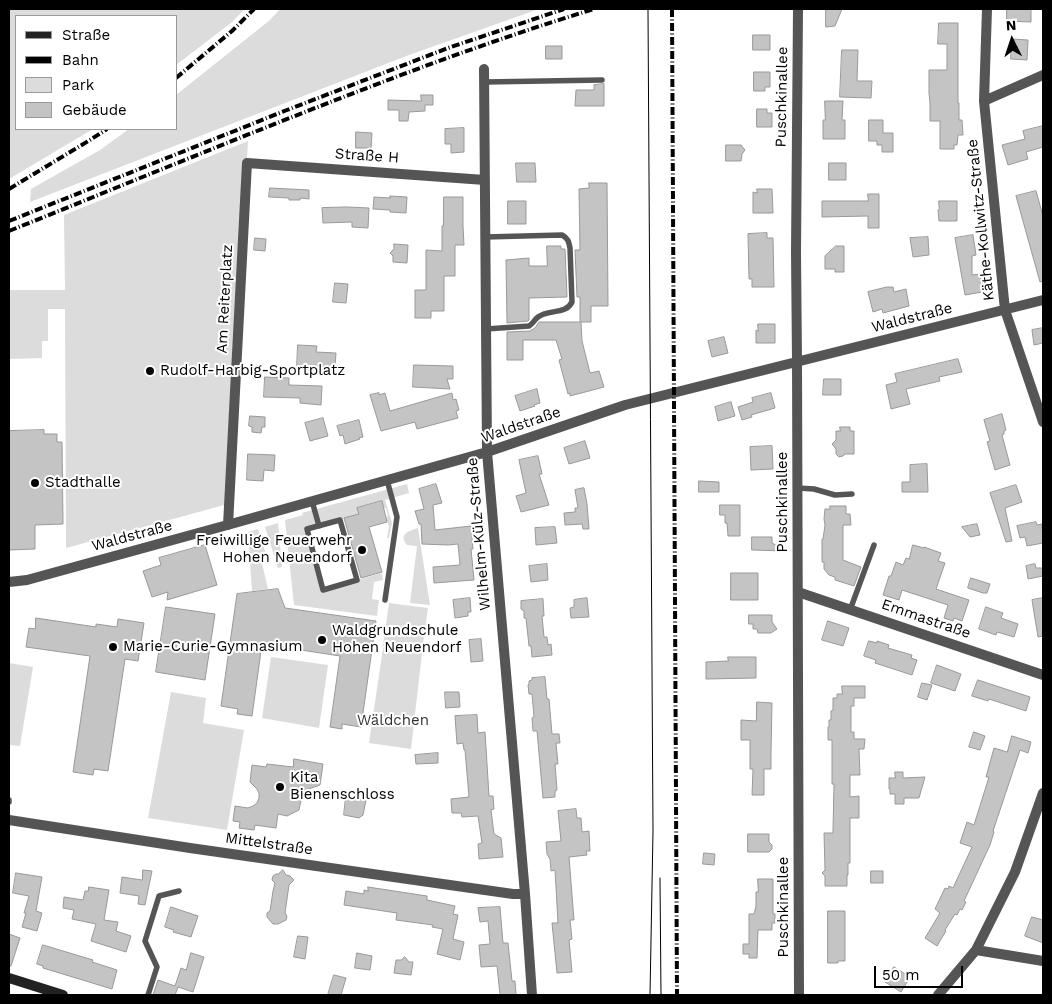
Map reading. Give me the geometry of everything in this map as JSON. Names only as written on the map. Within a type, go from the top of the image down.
[{"type":"main road","points":[[9,978],[63,995]]},
{"type":"street","name":"Puschkinallee","points":[[798,9],[796,252],[799,995]]},
{"type":"street","name":"Käthe-Kollwitz-Straße","points":[[987,9],[984,101],[1005,310],[1043,422]]},
{"type":"street","name":"Wilhelm-Külz-Straße","points":[[484,70],[487,452],[532,995]]},
{"type":"street","points":[[984,101],[1043,75]]},
{"type":"street","name":"Straße H","points":[[247,164],[485,180]]},
{"type":"street","name":"Am Reiterplatz","points":[[228,525],[247,164]]},
{"type":"street","name":"Waldstraße","points":[[9,582],[26,580],[487,452],[625,405],[1043,300]]},
{"type":"street","name":"Emmastraße","points":[[798,592],[1043,675]]},
{"type":"street","points":[[938,995],[976,950],[1015,872],[1043,793]]},
{"type":"street","name":"Mittelstraße","points":[[9,820],[272,860],[503,893],[525,894]]},
{"type":"street","points":[[976,950],[1043,961]]},
{"type":"lane","points":[[485,82],[602,80]]},
{"type":"lane","points":[[485,237],[565,236],[570,242],[572,302],[567,308],[540,316],[529,326],[486,329]]},
{"type":"lane","points":[[385,600],[397,517],[387,480]]},
{"type":"lane","points":[[798,488],[814,489],[834,495],[852,494]]},
{"type":"lane","points":[[312,501],[319,526]]},
{"type":"lane","points":[[340,520],[357,580],[323,590],[307,529],[319,526],[340,520]]},
{"type":"lane","points":[[850,610],[874,545]]},
{"type":"lane","points":[[148,995],[157,967],[145,940],[159,896],[180,891]]},
{"type":"green space","points":[[9,9],[245,9],[231,23],[178,63],[178,15],[15,15],[15,130],[91,130],[9,179]]},
{"type":"green space","points":[[280,9],[539,9],[409,55],[30,202],[31,189],[100,150],[128,130],[178,130],[178,93],[270,20]]},
{"type":"green space","name":"Rudolf-Harbig-Sportplatz","points":[[248,141],[228,504],[66,548],[65,309],[48,309],[48,341],[42,341],[42,358],[9,359],[9,290],[65,290],[64,215]]},
{"type":"green space","points":[[407,484],[409,493],[385,500],[392,523],[389,538],[387,538],[389,526],[386,517],[388,516],[386,508],[384,508],[381,501],[357,508],[359,514],[307,530],[323,590],[382,573],[383,580],[374,582],[372,599],[379,600],[377,616],[294,605],[285,520],[303,515],[302,513]]},
{"type":"green space","points":[[278,523],[282,567],[278,568],[265,527]]},
{"type":"green space","points":[[418,528],[430,605],[410,603],[417,546],[407,545],[404,536],[411,530]]},
{"type":"green space","points":[[258,529],[267,557],[261,559],[268,589],[252,591],[248,532]]},
{"type":"green space","points":[[389,603],[428,608],[422,651],[383,646]]},
{"type":"green space","name":"Wäldchen","points":[[383,648],[422,653],[411,749],[369,743]]},
{"type":"green space","points":[[271,657],[328,665],[319,728],[262,718]]},
{"type":"green space","points":[[9,663],[33,667],[20,746],[9,745]]},
{"type":"green space","points":[[171,692],[206,698],[203,723],[244,730],[227,830],[148,818]]},
{"type":"building","points":[[826,9],[842,9],[835,26],[826,27]]},
{"type":"building","points":[[1007,9],[1031,9],[1031,22],[1007,21]]},
{"type":"building","points":[[939,23],[958,23],[958,103],[959,120],[962,120],[963,135],[958,135],[957,145],[954,145],[954,149],[940,149],[940,121],[930,121],[929,70],[947,70],[947,44],[938,44]]},
{"type":"building","points":[[753,35],[770,35],[770,50],[753,50]]},
{"type":"building","points":[[1012,39],[1028,40],[1027,60],[1011,59]]},
{"type":"building","points":[[546,46],[562,46],[562,59],[546,59]]},
{"type":"building","points":[[842,50],[858,50],[857,81],[872,81],[871,98],[840,97]]},
{"type":"building","points":[[754,72],[770,72],[770,87],[765,87],[765,91],[754,91]]},
{"type":"building","points":[[604,84],[604,106],[575,106],[576,90],[594,90],[594,85]]},
{"type":"building","points":[[421,95],[433,95],[433,105],[425,105],[425,111],[409,112],[408,121],[399,121],[399,110],[388,110],[388,100],[421,101]]},
{"type":"building","points":[[825,101],[843,101],[842,120],[845,120],[845,139],[823,139]]},
{"type":"building","points":[[757,109],[767,109],[767,113],[772,113],[772,127],[757,127]]},
{"type":"building","points":[[869,120],[883,120],[883,133],[893,133],[893,152],[882,152],[882,145],[877,145],[877,141],[869,141]]},
{"type":"building","points":[[1043,126],[1043,147],[1026,152],[1028,159],[1008,165],[1002,145],[1025,139],[1023,131]]},
{"type":"building","points":[[464,128],[464,152],[451,153],[451,144],[445,144],[445,129]]},
{"type":"building","points":[[356,132],[372,133],[371,148],[356,148]]},
{"type":"building","points":[[726,145],[741,145],[745,150],[741,161],[726,161]]},
{"type":"building","points":[[516,163],[535,163],[536,182],[517,182]]},
{"type":"building","points":[[829,163],[846,163],[846,180],[829,180]]},
{"type":"building","points":[[589,183],[607,183],[608,306],[591,306],[591,322],[581,322],[582,341],[590,373],[599,371],[604,387],[570,396],[559,360],[562,359],[556,340],[523,340],[523,360],[507,360],[507,332],[530,331],[539,322],[580,322],[580,297],[577,297],[575,250],[580,250],[579,189],[589,188]]},
{"type":"building","points":[[270,188],[309,190],[309,199],[289,200],[289,198],[269,197]]},
{"type":"building","points":[[757,189],[772,189],[773,213],[753,213],[753,192],[757,193]]},
{"type":"building","points":[[1036,191],[1043,216],[1043,281],[1040,282],[1016,196]]},
{"type":"building","points":[[868,194],[879,194],[879,228],[868,228],[868,216],[822,217],[822,201],[868,201]]},
{"type":"building","points":[[390,196],[407,197],[406,213],[373,209],[374,197],[390,198]]},
{"type":"building","points":[[444,197],[463,197],[464,245],[455,245],[455,276],[444,276],[444,311],[431,311],[431,318],[415,318],[415,290],[426,290],[426,250],[442,251]]},
{"type":"building","points":[[508,201],[526,201],[526,224],[508,224]]},
{"type":"building","points":[[939,201],[957,201],[957,221],[939,221]]},
{"type":"building","points":[[322,208],[369,208],[368,228],[352,227],[352,222],[323,223]]},
{"type":"building","points":[[767,233],[767,238],[773,238],[774,287],[752,287],[752,279],[749,279],[748,234]]},
{"type":"building","points":[[973,235],[976,255],[972,256],[972,275],[980,274],[982,292],[965,295],[955,238]]},
{"type":"building","points":[[928,237],[929,255],[913,257],[910,238]]},
{"type":"building","points":[[255,238],[266,239],[265,251],[254,250]]},
{"type":"building","points":[[394,244],[408,245],[407,263],[393,262],[393,256],[390,253],[394,249]]},
{"type":"building","points":[[547,246],[561,246],[561,249],[565,249],[567,297],[529,298],[529,320],[507,323],[506,260],[529,258],[529,266],[547,266]]},
{"type":"building","points":[[836,246],[844,246],[844,272],[835,272],[835,269],[825,269],[825,256]]},
{"type":"building","points":[[335,283],[348,284],[346,303],[333,302]]},
{"type":"building","points":[[893,287],[894,292],[906,289],[909,306],[883,313],[882,309],[873,312],[868,292]]},
{"type":"building","points":[[758,324],[775,324],[775,343],[756,343]]},
{"type":"building","points":[[1043,328],[1043,343],[1034,345],[1032,330]]},
{"type":"building","points":[[724,337],[728,353],[712,357],[708,341]]},
{"type":"building","points":[[298,345],[317,346],[316,352],[336,353],[335,367],[297,367]]},
{"type":"building","points":[[958,359],[962,372],[939,377],[940,381],[906,389],[910,404],[891,409],[886,385],[897,382],[895,374]]},
{"type":"building","points":[[414,365],[453,366],[453,379],[447,379],[450,389],[413,387]]},
{"type":"building","points":[[265,377],[289,378],[289,385],[322,386],[321,405],[300,403],[300,398],[264,397]]},
{"type":"building","points":[[824,379],[841,379],[841,395],[823,395]]},
{"type":"building","points":[[537,389],[540,403],[520,411],[515,396]]},
{"type":"building","points":[[379,393],[379,395],[385,393],[390,411],[452,393],[453,400],[456,399],[459,410],[456,411],[458,418],[417,429],[415,422],[381,431],[370,395]]},
{"type":"building","points":[[771,393],[775,408],[751,415],[752,417],[742,420],[738,407],[753,402],[752,398]]},
{"type":"building","points":[[731,402],[735,416],[718,421],[715,407]]},
{"type":"building","points":[[1002,414],[1006,430],[1002,435],[1010,465],[995,470],[987,442],[990,441],[984,420]]},
{"type":"building","points":[[250,416],[265,417],[265,427],[262,427],[261,433],[252,432],[252,427],[249,426]]},
{"type":"building","points":[[323,418],[328,436],[310,441],[305,423]]},
{"type":"building","points":[[359,420],[363,437],[345,444],[343,435],[340,436],[337,426]]},
{"type":"building","points":[[840,427],[850,427],[850,431],[854,431],[854,454],[845,454],[839,457],[836,454],[836,449],[832,444],[836,440],[836,431],[840,431]]},
{"type":"building","name":"Stadthalle","points":[[44,430],[44,434],[57,434],[57,442],[62,442],[63,524],[35,525],[35,549],[9,550],[9,431]]},
{"type":"building","points":[[585,441],[590,458],[569,464],[564,448]]},
{"type":"building","points":[[772,446],[773,469],[751,470],[750,447]]},
{"type":"building","points":[[248,454],[275,455],[274,471],[264,470],[263,481],[247,480]]},
{"type":"building","points":[[538,456],[542,474],[539,474],[549,505],[521,512],[516,496],[526,493],[519,460]]},
{"type":"building","points":[[927,464],[928,492],[902,492],[902,482],[910,482],[910,465]]},
{"type":"building","points":[[699,481],[719,482],[719,492],[699,492]]},
{"type":"building","points":[[436,484],[442,503],[433,505],[435,530],[471,526],[474,580],[434,583],[433,567],[460,565],[458,544],[422,544],[421,524],[419,524],[415,511],[424,509],[419,489]]},
{"type":"building","points":[[1016,485],[1022,502],[1005,508],[1012,541],[1006,542],[990,493]]},
{"type":"building","points":[[584,488],[589,529],[583,529],[582,524],[565,525],[564,513],[575,512],[575,508],[578,508],[575,490]]},
{"type":"building","name":"Freiwillige Feuerwehr Hohen Neuendorf","points":[[382,501],[387,522],[369,527],[382,572],[361,578],[344,518],[359,514],[357,508]]},
{"type":"building","points":[[720,505],[740,505],[740,536],[728,536],[725,515],[720,515]]},
{"type":"building","points":[[830,506],[846,506],[846,514],[850,514],[851,525],[843,525],[843,560],[861,567],[854,586],[835,580],[835,577],[829,575],[824,569],[824,562],[822,562],[822,539],[825,525],[825,509],[830,509]]},
{"type":"building","points":[[1036,522],[1037,525],[1042,524],[1043,543],[1027,546],[1025,537],[1020,538],[1017,526]]},
{"type":"building","points":[[977,524],[980,535],[970,537],[962,527]]},
{"type":"building","points":[[555,527],[557,543],[536,545],[535,528]]},
{"type":"building","points":[[752,537],[772,537],[772,543],[786,551],[752,550]]},
{"type":"building","points":[[205,545],[217,585],[167,600],[168,592],[152,597],[143,571],[161,565],[159,558]]},
{"type":"building","points":[[913,545],[941,553],[938,561],[945,563],[936,589],[969,600],[962,621],[954,618],[953,621],[944,618],[948,605],[902,590],[899,600],[883,595],[896,562],[903,565],[906,558],[909,559]]},
{"type":"building","points":[[547,564],[548,580],[531,582],[529,566]]},
{"type":"building","points":[[1035,564],[1036,568],[1043,568],[1043,576],[1028,579],[1026,566]]},
{"type":"building","points":[[731,573],[758,573],[758,600],[731,600]]},
{"type":"building","points":[[971,578],[990,584],[987,593],[968,588]]},
{"type":"building","points":[[278,589],[285,608],[376,621],[361,727],[342,724],[342,729],[330,727],[340,656],[262,644],[252,716],[237,714],[238,709],[221,706],[237,594]]},
{"type":"building","points":[[470,598],[471,612],[468,612],[468,616],[455,618],[453,600]]},
{"type":"building","points":[[587,598],[589,617],[571,618],[570,608],[574,607],[574,600]]},
{"type":"building","points":[[1043,598],[1043,636],[1038,637],[1032,600]]},
{"type":"building","points":[[543,599],[544,637],[547,637],[548,645],[551,644],[552,655],[532,657],[526,618],[524,618],[524,611],[521,609],[521,601]]},
{"type":"building","points":[[166,607],[215,614],[205,680],[156,672]]},
{"type":"building","points":[[986,607],[1003,613],[1001,618],[1018,624],[1014,637],[997,632],[996,635],[979,629]]},
{"type":"building","points":[[749,615],[772,615],[772,622],[777,629],[771,633],[758,633],[757,629],[753,629],[753,624],[749,624]]},
{"type":"building","points":[[36,618],[96,627],[96,624],[117,627],[118,619],[144,623],[138,661],[125,659],[108,771],[94,769],[93,775],[73,772],[90,656],[26,647],[29,628],[35,629]]},
{"type":"building","points":[[828,621],[849,628],[843,646],[822,640]]},
{"type":"building","points":[[481,639],[483,661],[471,662],[469,640]]},
{"type":"building","points":[[869,641],[877,643],[877,641],[889,645],[888,648],[912,655],[911,658],[917,660],[912,675],[875,663],[876,660],[864,656]]},
{"type":"building","points":[[728,657],[756,657],[756,678],[706,679],[706,662],[728,661]]},
{"type":"building","points":[[937,665],[961,674],[955,691],[931,683]]},
{"type":"building","points":[[545,677],[552,734],[559,734],[560,743],[556,743],[558,764],[555,764],[557,790],[555,791],[555,797],[543,798],[537,731],[533,731],[532,694],[529,694],[528,685],[532,678]]},
{"type":"building","points":[[978,680],[1030,697],[1026,711],[989,699],[988,701],[972,696]]},
{"type":"building","points":[[922,683],[932,685],[927,700],[918,697]]},
{"type":"building","points":[[842,686],[865,686],[865,698],[854,698],[854,706],[851,706],[851,732],[854,732],[854,739],[865,739],[864,749],[859,749],[860,775],[850,775],[850,797],[859,796],[859,818],[850,818],[850,863],[848,863],[847,886],[825,886],[825,876],[822,873],[825,870],[824,833],[833,833],[834,784],[832,784],[832,740],[828,740],[828,727],[829,720],[831,720],[831,711],[833,710],[833,698],[837,698],[837,694],[842,694]]},
{"type":"building","points":[[445,692],[459,692],[460,707],[446,708]]},
{"type":"building","points":[[757,702],[772,703],[771,769],[764,769],[764,795],[752,795],[753,769],[750,769],[750,740],[741,740],[741,720],[756,721]]},
{"type":"building","points":[[477,715],[478,733],[485,732],[489,796],[493,796],[494,809],[491,810],[494,834],[501,838],[503,857],[479,859],[478,844],[482,843],[478,816],[462,817],[461,813],[452,813],[451,799],[469,797],[465,750],[463,743],[457,744],[455,716]]},
{"type":"building","points":[[974,732],[985,736],[980,750],[969,747]]},
{"type":"building","points":[[1012,736],[1031,742],[1028,753],[1020,750],[990,845],[964,901],[966,902],[962,910],[960,909],[957,915],[955,914],[937,946],[925,938],[940,913],[935,909],[945,888],[948,889],[949,886],[953,888],[972,847],[960,843],[967,822],[974,825],[989,777],[986,777],[994,748],[1007,752]]},
{"type":"building","points":[[438,753],[438,763],[416,764],[415,755]]},
{"type":"building","points":[[294,759],[323,764],[320,785],[303,791],[299,810],[287,816],[278,814],[276,828],[255,825],[254,830],[239,828],[240,822],[233,821],[235,806],[248,808],[257,803],[259,798],[257,789],[250,782],[252,765],[266,767],[267,764],[293,767]]},
{"type":"building","points":[[895,772],[903,772],[903,778],[925,777],[919,798],[904,798],[904,804],[895,804],[895,794],[890,794],[889,778],[895,778]]},
{"type":"building","points":[[346,797],[366,800],[363,815],[359,818],[344,815]]},
{"type":"building","points":[[576,809],[577,818],[581,818],[582,832],[589,831],[590,851],[586,851],[587,855],[569,857],[574,920],[570,920],[572,939],[569,940],[572,972],[557,973],[552,923],[558,923],[555,870],[551,871],[546,842],[561,841],[558,811]]},
{"type":"building","points":[[748,834],[769,834],[769,842],[772,845],[772,849],[769,852],[748,852]]},
{"type":"building","points":[[704,853],[715,854],[714,865],[703,864]]},
{"type":"building","points":[[143,870],[152,871],[145,905],[138,904],[139,896],[120,893],[122,877],[142,880]]},
{"type":"building","points":[[283,870],[286,875],[294,880],[289,885],[285,913],[287,916],[286,920],[273,924],[267,917],[267,913],[270,911],[275,883],[272,880],[273,876]]},
{"type":"building","points":[[871,871],[883,871],[883,883],[871,883]]},
{"type":"building","points":[[16,873],[42,877],[36,911],[42,913],[37,931],[22,927],[29,896],[13,893]]},
{"type":"building","points":[[758,879],[773,879],[773,914],[775,914],[775,923],[772,923],[772,930],[758,930],[757,958],[749,958],[749,954],[743,954],[743,944],[749,944],[749,914],[754,914]]},
{"type":"building","points":[[89,887],[109,890],[104,920],[118,922],[116,931],[131,936],[126,952],[91,941],[96,924],[72,919],[74,910],[63,908],[64,897],[83,900],[85,891],[88,891]]},
{"type":"building","points":[[368,887],[427,896],[427,900],[455,906],[453,914],[458,915],[453,939],[464,942],[460,960],[437,954],[443,929],[432,927],[433,925],[396,920],[397,913],[344,905],[346,891],[364,894],[364,890],[368,891]]},
{"type":"building","points":[[171,907],[198,916],[191,937],[173,932],[174,930],[165,927]]},
{"type":"building","points":[[500,907],[503,943],[508,943],[512,981],[515,981],[516,995],[500,995],[497,966],[481,967],[479,945],[490,944],[488,921],[480,922],[478,908]]},
{"type":"building","points":[[828,911],[845,911],[845,961],[838,961],[838,963],[828,963]]},
{"type":"building","points":[[1032,917],[1043,920],[1043,943],[1025,936]]},
{"type":"building","points":[[9,934],[20,938],[11,966],[9,966]]},
{"type":"building","points":[[298,936],[308,937],[305,959],[294,957]]},
{"type":"building","points":[[43,945],[93,960],[92,962],[117,970],[112,989],[43,968],[43,966],[37,964]]},
{"type":"building","points":[[191,953],[204,957],[193,992],[178,987],[175,995],[153,995],[158,980],[175,986],[181,968],[186,970]]},
{"type":"building","points":[[357,953],[372,956],[370,970],[355,968]]},
{"type":"building","points":[[405,957],[409,962],[413,962],[411,975],[394,973],[396,960],[401,960]]},
{"type":"building","points":[[894,967],[910,977],[901,992],[885,982]]},
{"type":"building","points":[[334,975],[346,978],[341,995],[328,995]]},
{"type":"tram line","points":[[648,9],[653,831],[650,995]]},
{"type":"tram line","points":[[660,878],[661,995]]},
{"type":"railway","points":[[178,76],[232,31],[254,9]]},
{"type":"railway","points":[[9,221],[448,48],[564,9]]},
{"type":"railway","points":[[9,231],[271,125],[388,80],[505,38],[594,9]]},
{"type":"railway","points":[[672,9],[677,995]]},
{"type":"railway","points":[[9,189],[105,130]]},
{"type":"place","name":"Rudolf-Harbig-Sportplatz","points":[[150,371]]},
{"type":"place","name":"Stadthalle","points":[[35,483]]},
{"type":"place","name":"Freiwillige Feuerwehr Hohen Neuendorf","points":[[362,550]]},
{"type":"place","name":"Waldgrundschule Hohen Neuendorf","points":[[322,640]]},
{"type":"place","name":"Marie-Curie-Gymnasium","points":[[113,647]]},
{"type":"place","name":"Kita Bienenschloss","points":[[280,787]]}]
